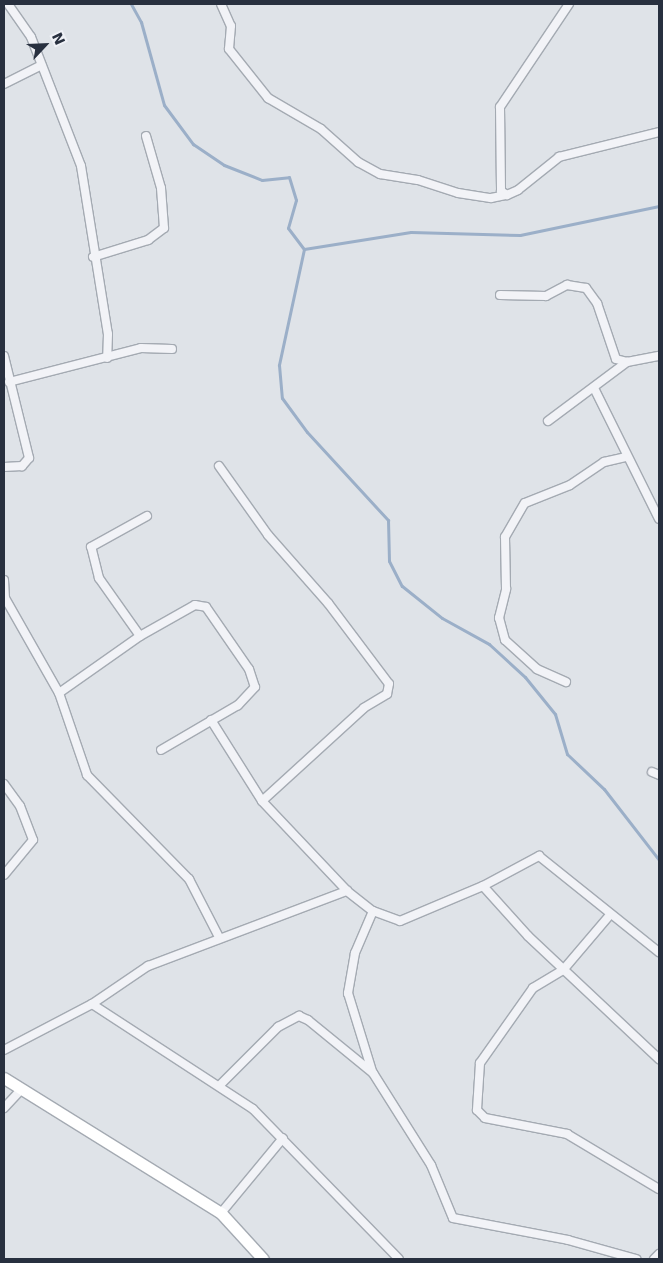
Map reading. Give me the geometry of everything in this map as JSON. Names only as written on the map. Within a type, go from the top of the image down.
[{"type":"street","points":[[8,4],[31,37],[81,166],[93,257],[108,334],[107,358]]},
{"type":"street","points":[[221,4],[231,26],[229,49],[268,98],[321,128],[358,162],[380,174],[418,180],[458,193],[492,198],[507,195],[559,157],[659,132]]},
{"type":"street","points":[[507,195],[500,188],[500,107],[569,4]]},
{"type":"street","points":[[4,84],[42,64]]},
{"type":"street","points":[[93,257],[148,240],[164,228],[161,188],[146,136]]},
{"type":"street","points":[[500,295],[546,296],[567,285],[586,288],[597,303],[616,358],[627,362]]},
{"type":"street","points":[[9,382],[141,348],[172,349]]},
{"type":"street","points":[[4,356],[29,458],[22,466],[4,466]]},
{"type":"street","points":[[548,422],[627,362],[659,356]]},
{"type":"street","points":[[594,388],[626,457],[659,519]]},
{"type":"street","points":[[566,682],[537,669],[505,640],[499,618],[506,588],[505,537],[525,503],[570,485],[604,462],[626,457]]},
{"type":"street","points":[[219,466],[268,535],[328,603],[389,684],[386,694],[364,708],[262,801]]},
{"type":"street","points":[[140,636],[99,578],[91,546],[147,516]]},
{"type":"street","points":[[4,580],[5,598],[59,694],[87,775],[190,879],[220,937]]},
{"type":"street","points":[[59,694],[140,636],[195,605],[206,607],[249,669],[256,687],[238,705],[161,750]]},
{"type":"street","points":[[211,720],[262,801],[347,891],[373,911],[400,921],[482,886],[539,856],[610,916],[659,952]]},
{"type":"street","points":[[4,784],[20,806],[33,840],[4,874]]},
{"type":"street","points":[[482,886],[563,970],[659,1058]]},
{"type":"street","points":[[4,1050],[92,1004],[148,966],[220,937],[347,891]]},
{"type":"street","points":[[373,911],[355,953],[348,993],[373,1073],[432,1165],[453,1218],[568,1240],[636,1259]]},
{"type":"street","points":[[610,916],[563,970],[533,988],[523,1008],[480,1064],[478,1113],[567,1134],[659,1189]]},
{"type":"street","points":[[92,1004],[221,1084],[283,1138],[399,1259]]},
{"type":"street","points":[[221,1084],[278,1026],[299,1016],[373,1073]]},
{"type":"street","points":[[4,1078],[221,1213],[263,1259]]},
{"type":"street","points":[[4,1108],[22,1089]]},
{"type":"street","points":[[221,1213],[283,1138]]},
{"type":"street","points":[[654,1259],[659,1254]]},
{"type":"waterway","points":[[131,4],[141,22],[164,105],[193,144],[224,165],[262,180],[289,177],[296,200],[288,228],[304,249],[279,365],[282,398],[307,432],[388,520],[389,561],[402,586],[442,618],[489,644],[525,677],[555,714],[567,754],[604,789],[659,860]]},
{"type":"waterway","points":[[304,249],[411,232],[520,235],[659,206]]}]
